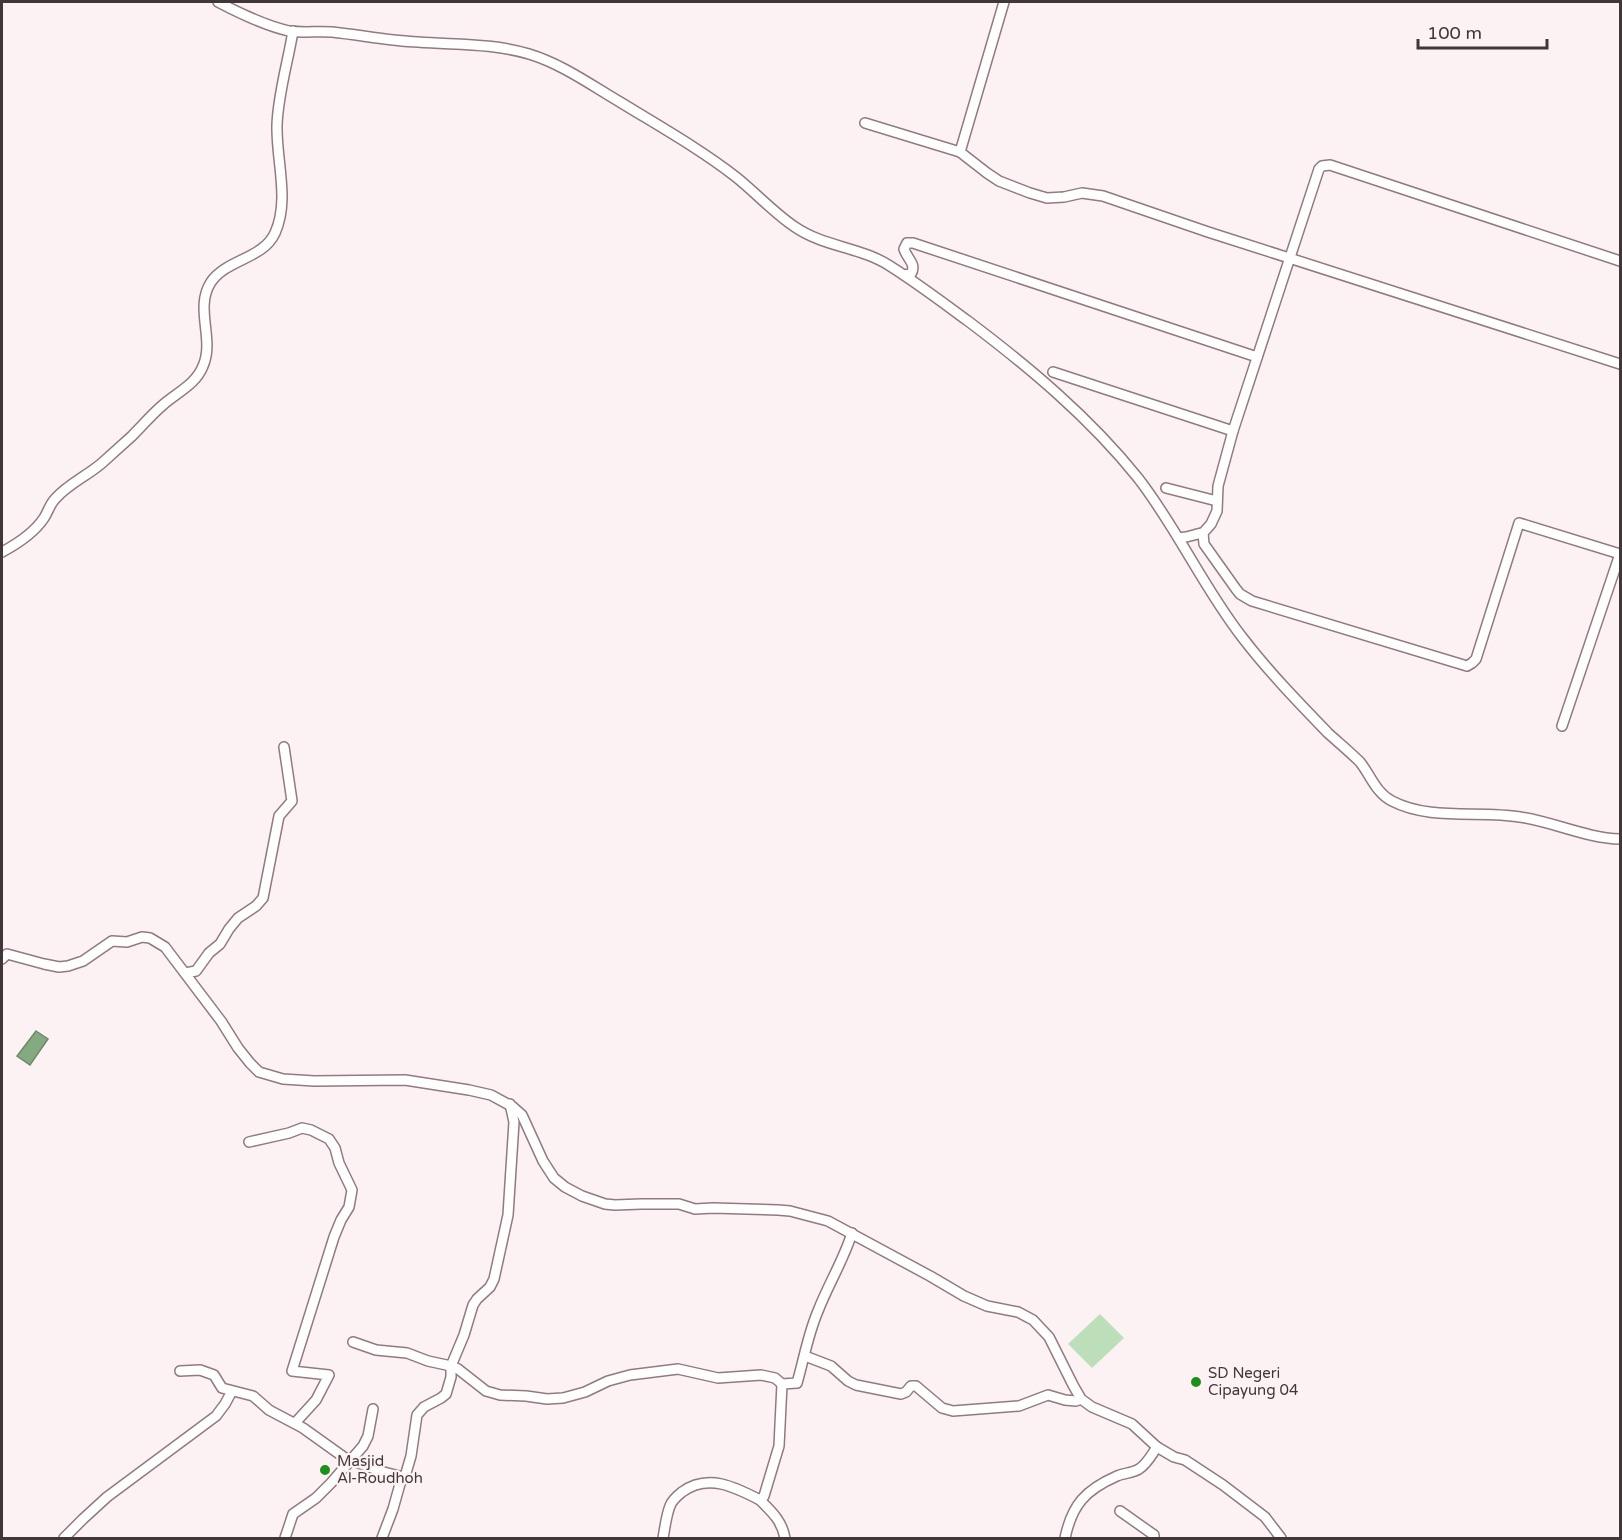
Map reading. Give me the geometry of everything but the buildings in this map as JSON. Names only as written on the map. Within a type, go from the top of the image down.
[{"type":"street","points":[[218,2],[251,18],[293,31],[332,32],[417,42],[505,48],[539,58],[583,80],[693,147],[735,177],[799,230],[831,244],[874,257],[904,275],[986,334],[1064,400],[1103,439],[1138,479],[1245,641],[1277,680],[1360,762],[1379,792],[1389,800],[1430,811],[1517,816],[1598,837],[1620,839]]},
{"type":"street","points":[[960,153],[1004,2]]},
{"type":"street","points":[[2,552],[38,525],[54,500],[69,485],[100,465],[165,403],[192,381],[202,368],[208,348],[204,302],[212,281],[225,269],[266,247],[275,234],[281,198],[277,123],[293,31]]},
{"type":"street","points":[[866,123],[960,153],[999,181],[1030,194],[1047,198],[1082,193],[1103,196],[1620,364]]},
{"type":"street","points":[[1562,726],[1620,554],[1520,523],[1476,658],[1469,665],[1464,666],[1246,598],[1236,589],[1204,544],[1203,533],[1217,511],[1218,486],[1233,432],[1319,169],[1322,166],[1326,165],[1620,261]]},
{"type":"street","points":[[904,275],[911,274],[913,271],[913,263],[904,249],[907,243],[913,243],[1257,357]]},
{"type":"street","points":[[1053,372],[1233,432]]},
{"type":"street","points":[[1166,488],[1217,501]]},
{"type":"street","points":[[1178,537],[1185,538],[1203,533]]},
{"type":"street","points":[[185,973],[196,971],[209,953],[220,944],[238,918],[256,906],[263,898],[279,816],[291,801],[284,747]]},
{"type":"street","points":[[2,958],[7,954],[59,967],[68,966],[82,961],[112,941],[127,942],[142,937],[150,938],[165,947],[221,1021],[238,1048],[260,1072],[283,1079],[314,1081],[405,1080],[491,1095],[510,1104],[525,1120],[543,1161],[554,1178],[570,1190],[591,1200],[615,1205],[679,1204],[695,1209],[790,1211],[828,1221],[964,1296],[987,1306],[1018,1312],[1033,1320],[1049,1337],[1081,1399],[1092,1407],[1132,1424],[1157,1447],[1174,1457],[1185,1460],[1223,1485],[1265,1517],[1281,1539]]},
{"type":"street","points":[[385,1537],[411,1456],[417,1415],[424,1407],[446,1394],[451,1377],[451,1366],[464,1335],[472,1305],[490,1287],[494,1279],[508,1215],[514,1122],[510,1104]]},
{"type":"street","points":[[249,1142],[302,1128],[311,1130],[329,1139],[352,1190],[349,1207],[334,1236],[292,1371],[329,1375],[315,1400],[295,1423]]},
{"type":"street","points":[[353,1342],[375,1350],[412,1354],[428,1361],[451,1366],[490,1392],[547,1399],[578,1395],[630,1374],[673,1369],[684,1369],[718,1378],[761,1375],[775,1378],[783,1384],[797,1383],[809,1334],[852,1233]]},
{"type":"street","points":[[804,1356],[831,1366],[856,1385],[901,1394],[911,1386],[916,1386],[942,1408],[953,1411],[1020,1406],[1048,1395],[1071,1400],[1081,1399]]},
{"type":"street","points":[[180,1371],[200,1370],[214,1375],[222,1388],[253,1396],[269,1410],[295,1423],[337,1454],[380,1471],[403,1477]]},
{"type":"street","points":[[760,1500],[766,1493],[779,1446],[783,1384]]},
{"type":"street","points":[[66,1538],[107,1497],[216,1416],[232,1392]]},
{"type":"street","points":[[285,1539],[293,1514],[321,1493],[363,1446],[368,1436],[373,1409]]},
{"type":"street","points":[[1065,1539],[1075,1508],[1093,1489],[1112,1479],[1138,1470],[1157,1447]]},
{"type":"street","points":[[663,1539],[669,1508],[676,1496],[693,1485],[705,1482],[723,1483],[760,1500],[774,1512],[782,1526],[785,1539]]},
{"type":"street","points":[[1120,1511],[1154,1535],[1154,1539]]},
{"type":"shaded area","points":[[36,1031],[48,1039],[30,1065],[17,1056]]},
{"type":"shaded area","points":[[1100,1314],[1124,1338],[1092,1368],[1068,1344]]},
{"type":"place","name":"SD Negeri Cipayung 04","points":[[1196,1382]]},
{"type":"place","name":"Masjid Al-Roudhoh","points":[[325,1470]]}]
